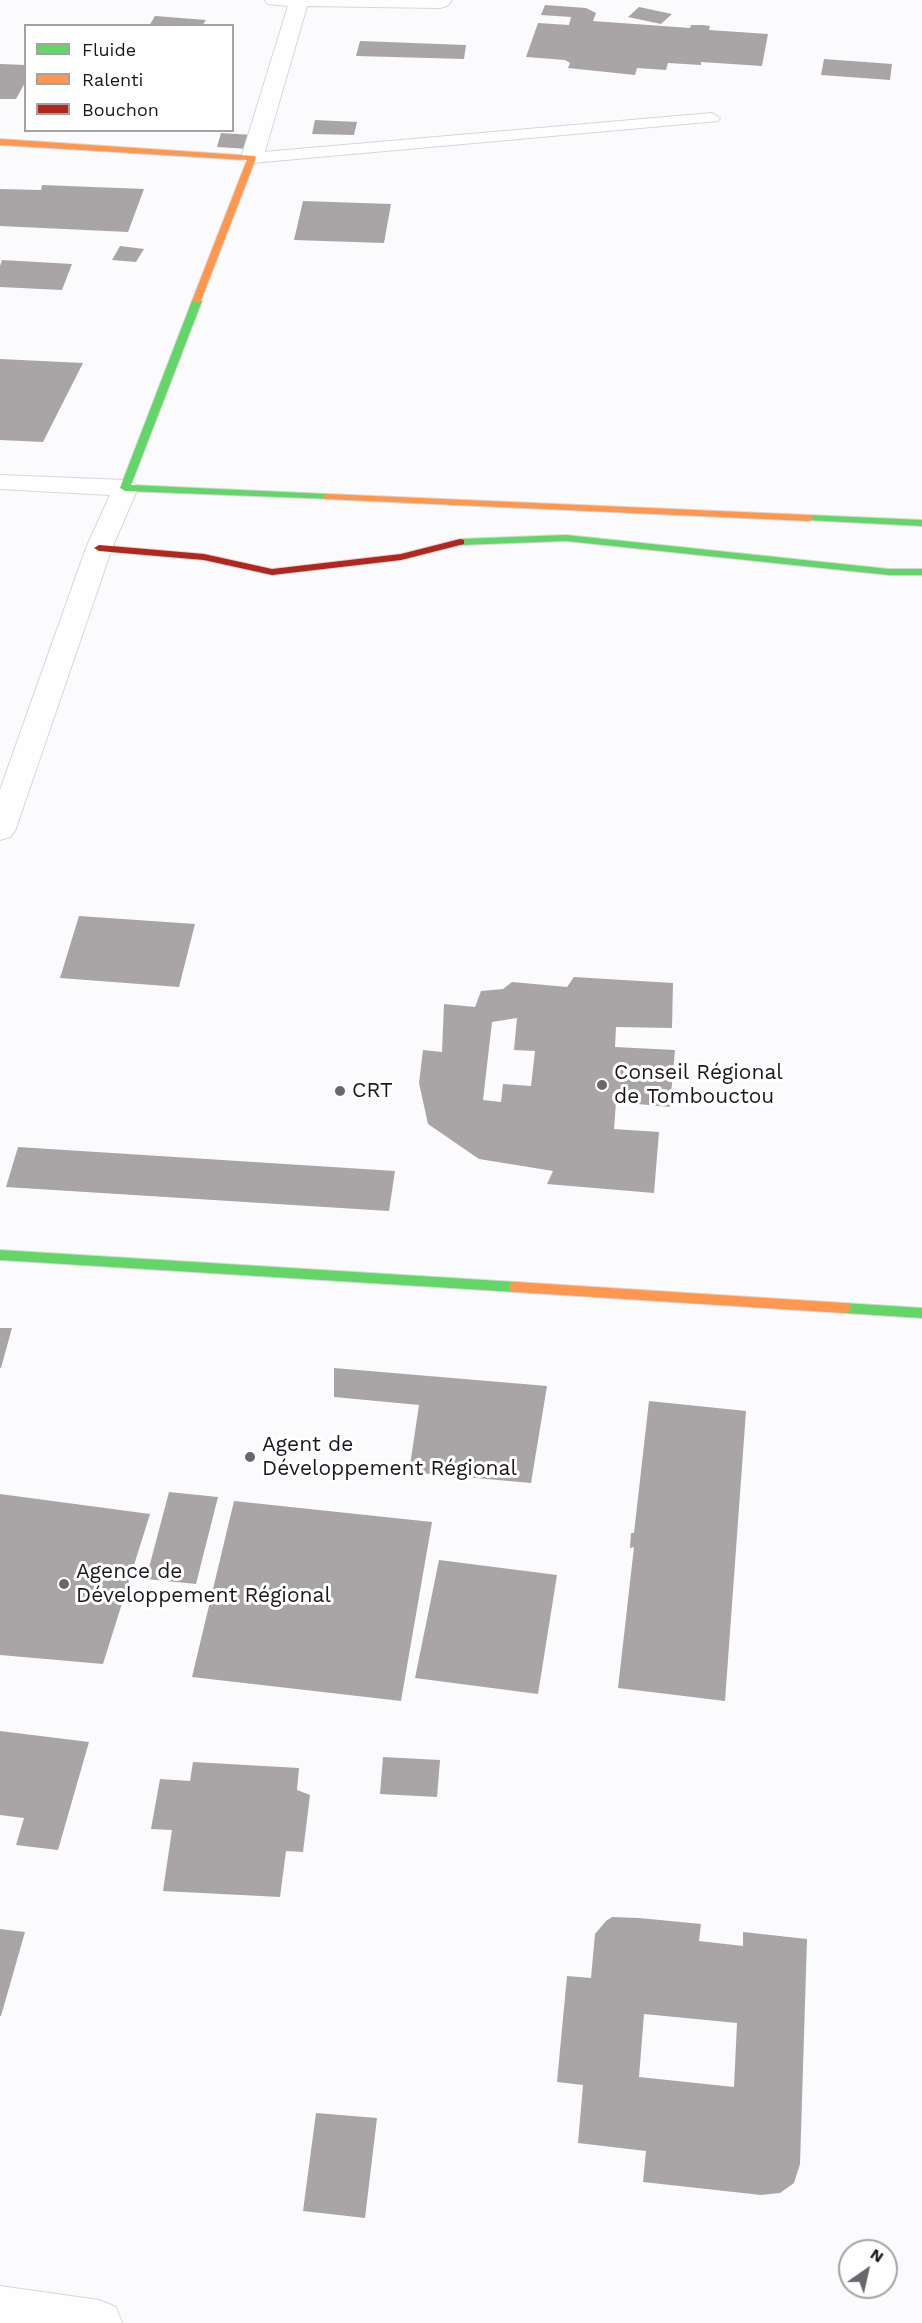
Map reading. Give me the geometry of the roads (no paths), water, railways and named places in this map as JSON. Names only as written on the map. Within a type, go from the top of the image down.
[{"type":"main road","points":[[0,142],[252,158],[124,488],[922,523]]},
{"type":"main road","points":[[99,548],[204,557],[272,572],[401,557],[467,540],[566,538],[889,572],[922,572]]},
{"type":"main road","points":[[0,1255],[922,1313]]},
{"type":"street","points":[[275,0],[299,2],[440,2],[442,0]]},
{"type":"street","points":[[252,158],[299,2]]},
{"type":"street","points":[[0,482],[124,488],[99,548],[0,831]]},
{"type":"street","points":[[0,2309],[99,2323]]},
{"type":"lane","points":[[252,158],[712,118]]},
{"type":"place","name":"Conseil Régional de Tombouctou","points":[[602,1085]]},
{"type":"place","name":"CRT","points":[[340,1091]]},
{"type":"place","name":"Agent de Développement Régional","points":[[250,1457]]},
{"type":"place","name":"Agence de Développement Régional","points":[[64,1584]]}]
